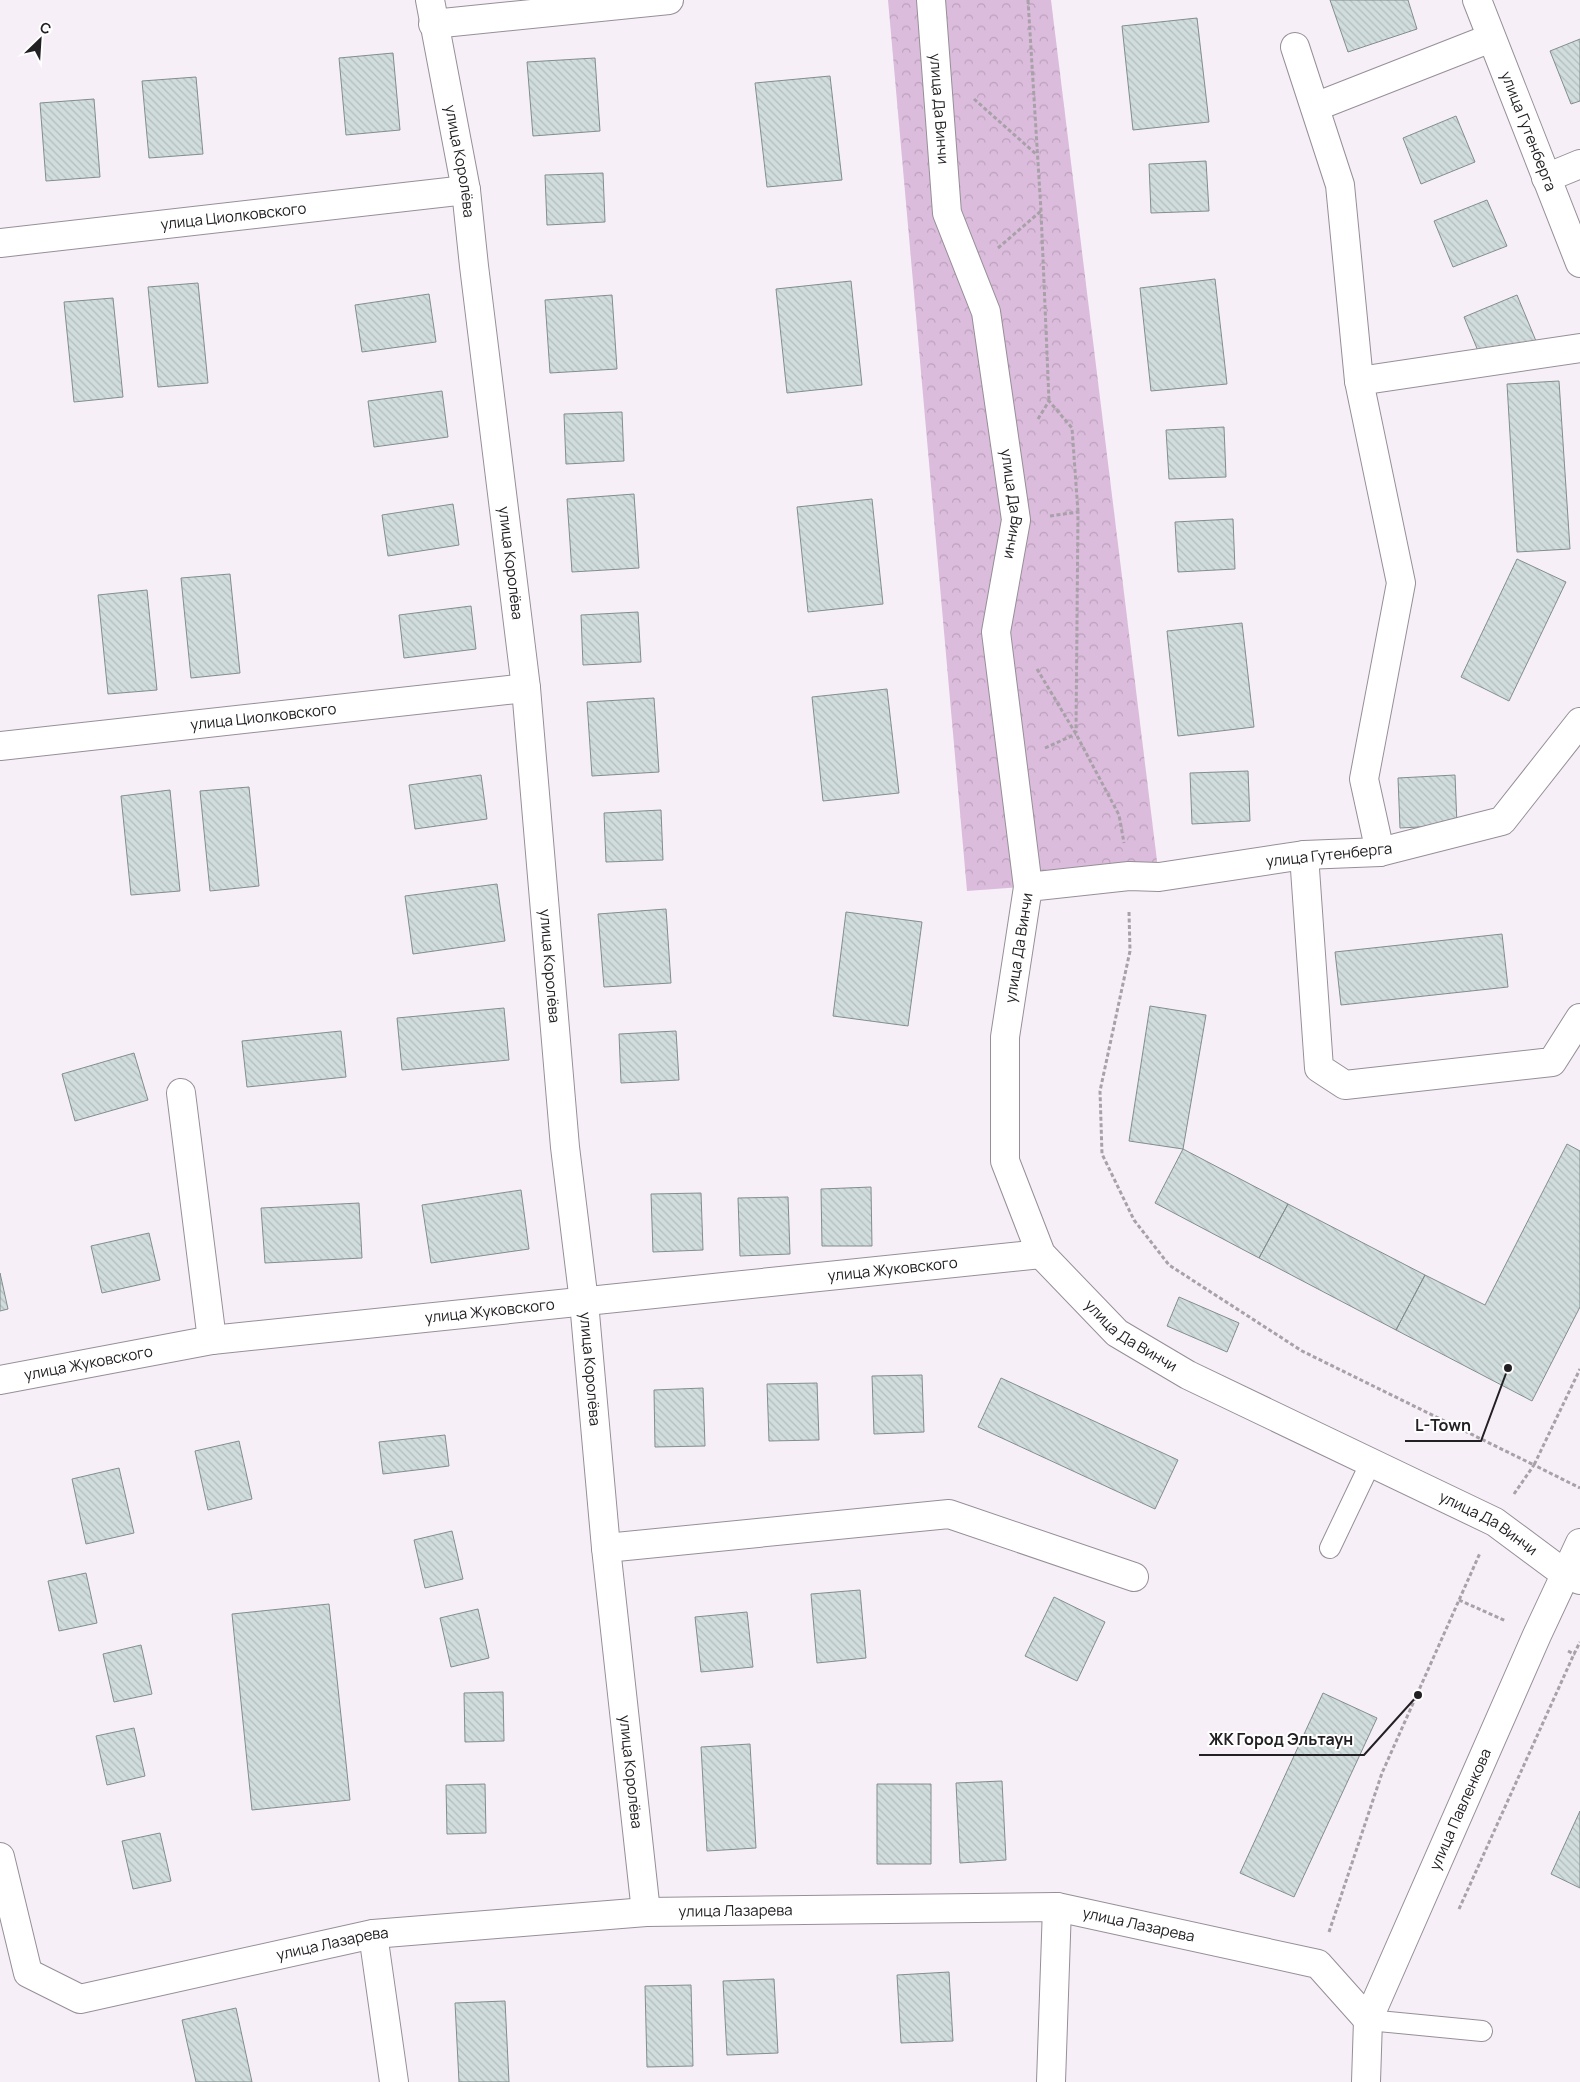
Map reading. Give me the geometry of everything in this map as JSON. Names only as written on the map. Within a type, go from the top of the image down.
[{"type":"street","points":[[431,12],[669,0]]},
{"type":"street","name":"улица Да Винчи","points":[[931,0],[947,213],[986,312],[1016,520],[996,632],[1028,886],[1005,1037],[1006,1161],[1041,1254],[1117,1333],[1188,1375],[1495,1522],[1573,1577]]},
{"type":"street","name":"улица Гутенберга","points":[[1477,0],[1580,263]]},
{"type":"street","name":"улица Королёва","points":[[431,12],[466,190],[526,688],[566,1147],[584,1302],[606,1548],[646,1912]]},
{"type":"street","points":[[1315,107],[1491,38]]},
{"type":"street","points":[[1295,47],[1340,185],[1359,382],[1401,583],[1364,779],[1380,852]]},
{"type":"street","points":[[1546,178],[1580,164]]},
{"type":"street","name":"улица Циолковского","points":[[0,243],[466,190]]},
{"type":"street","points":[[1359,382],[1580,348]]},
{"type":"street","name":"улица Циолковского","points":[[0,746],[526,688]]},
{"type":"street","name":"улица Гутенберга","points":[[1028,886],[1129,876],[1159,877],[1304,855],[1380,852],[1502,821],[1580,722]]},
{"type":"street","points":[[1304,855],[1319,1068],[1345,1085],[1552,1062],[1580,1018]]},
{"type":"street","points":[[181,1093],[212,1340]]},
{"type":"street","name":"улица Жуковского","points":[[0,1380],[212,1340],[1041,1254]]},
{"type":"street","points":[[606,1548],[949,1514],[1134,1577]]},
{"type":"street","name":"улица Павленкова","points":[[1366,2082],[1368,2020],[1573,1577],[1580,1543]]},
{"type":"street","name":"улица Лазарева","points":[[0,1857],[28,1973],[80,1999],[373,1934],[646,1912],[1057,1907],[1318,1964]]},
{"type":"street","points":[[1051,2082],[1057,1907]]},
{"type":"street","points":[[373,1934],[394,2082]]},
{"type":"street","points":[[1318,1964],[1368,2020]]},
{"type":"lane","points":[[1330,1548],[1371,1462]]},
{"type":"lane","points":[[1368,2020],[1482,2031]]},
{"type":"path","points":[[1008,466],[1049,401],[1041,211],[1028,0]]},
{"type":"path","points":[[936,65],[1036,154]]},
{"type":"path","points":[[971,270],[1041,211]]},
{"type":"path","points":[[1049,401],[1072,428],[1078,512],[1076,734]]},
{"type":"path","points":[[1016,520],[1078,512]]},
{"type":"path","points":[[1036,667],[1076,734],[1120,815],[1129,876],[1130,951],[1100,1091],[1102,1154],[1134,1220],[1170,1265],[1302,1351],[1580,1488]]},
{"type":"path","points":[[1318,1964],[1382,1773],[1495,1522],[1534,1465],[1580,1369]]},
{"type":"path","points":[[1459,1909],[1574,1654]]},
{"type":"green space","points":[[888,0],[1051,0],[1159,877],[967,891]]},
{"type":"building","points":[[1330,0],[1408,0],[1417,29],[1348,52]]},
{"type":"building","points":[[1197,18],[1209,122],[1133,130],[1122,26]]},
{"type":"building","points":[[1580,39],[1580,101],[1571,104],[1550,51]]},
{"type":"building","points":[[393,53],[400,130],[346,135],[339,58]]},
{"type":"building","points":[[595,58],[600,131],[533,136],[527,62]]},
{"type":"building","points":[[830,76],[842,180],[767,187],[755,83]]},
{"type":"building","points":[[196,77],[203,154],[149,158],[142,81]]},
{"type":"building","points":[[94,99],[100,177],[46,181],[40,103]]},
{"type":"building","points":[[1456,116],[1475,162],[1421,184],[1403,138]]},
{"type":"building","points":[[1206,161],[1209,211],[1151,213],[1149,164]]},
{"type":"building","points":[[603,173],[605,222],[547,225],[545,175]]},
{"type":"building","points":[[1487,200],[1507,246],[1453,267],[1434,221]]},
{"type":"building","points":[[1215,279],[1227,384],[1151,391],[1140,288]]},
{"type":"building","points":[[851,281],[862,385],[787,393],[776,289]]},
{"type":"building","points":[[198,283],[208,383],[158,387],[148,287]]},
{"type":"building","points":[[429,294],[436,342],[362,352],[355,305]]},
{"type":"building","points":[[612,295],[617,369],[550,373],[545,300]]},
{"type":"building","points":[[1517,295],[1536,341],[1483,363],[1464,317]]},
{"type":"building","points":[[113,298],[123,397],[74,402],[64,302]]},
{"type":"building","points":[[1559,381],[1570,549],[1517,552],[1507,384]]},
{"type":"building","points":[[442,391],[448,437],[374,447],[368,401]]},
{"type":"building","points":[[622,412],[624,461],[566,464],[564,414]]},
{"type":"building","points":[[1224,427],[1226,477],[1169,479],[1166,430]]},
{"type":"building","points":[[634,494],[639,568],[572,572],[567,499]]},
{"type":"building","points":[[872,499],[883,604],[808,612],[797,507]]},
{"type":"building","points":[[453,504],[459,545],[388,556],[382,515]]},
{"type":"building","points":[[1233,519],[1235,569],[1178,572],[1175,522]]},
{"type":"building","points":[[1517,559],[1566,582],[1509,701],[1461,677]]},
{"type":"building","points":[[230,574],[240,673],[191,678],[181,578]]},
{"type":"building","points":[[147,590],[157,690],[108,694],[98,595]]},
{"type":"building","points":[[471,606],[476,649],[404,658],[399,615]]},
{"type":"building","points":[[638,612],[641,662],[583,665],[581,615]]},
{"type":"building","points":[[1242,623],[1254,727],[1178,736],[1167,631]]},
{"type":"building","points":[[887,689],[899,793],[823,801],[812,697]]},
{"type":"building","points":[[654,698],[659,772],[592,776],[587,702]]},
{"type":"building","points":[[1248,771],[1250,821],[1192,824],[1190,773]]},
{"type":"building","points":[[481,775],[487,819],[415,829],[409,785]]},
{"type":"building","points":[[1455,775],[1457,825],[1400,828],[1398,778]]},
{"type":"building","points":[[249,787],[259,886],[210,891],[200,791]]},
{"type":"building","points":[[170,790],[180,891],[131,895],[121,796]]},
{"type":"building","points":[[661,810],[663,860],[606,862],[604,813]]},
{"type":"building","points":[[497,884],[505,941],[413,954],[405,896]]},
{"type":"building","points":[[666,909],[671,983],[604,987],[598,914]]},
{"type":"building","points":[[846,912],[922,922],[908,1026],[833,1016]]},
{"type":"building","points":[[1502,934],[1508,987],[1341,1005],[1335,952]]},
{"type":"building","points":[[1150,1006],[1206,1015],[1183,1149],[1129,1141]]},
{"type":"building","points":[[504,1008],[509,1060],[402,1070],[397,1018]]},
{"type":"building","points":[[341,1031],[346,1077],[247,1087],[242,1041]]},
{"type":"building","points":[[676,1031],[679,1080],[621,1083],[619,1034]]},
{"type":"building","points":[[134,1053],[148,1100],[75,1121],[62,1074]]},
{"type":"building","points":[[1567,1144],[1580,1151],[1580,1307],[1532,1401],[1396,1330],[1425,1275],[1485,1305]]},
{"type":"building","points":[[1183,1149],[1288,1204],[1259,1258],[1155,1203]]},
{"type":"building","points":[[871,1187],[872,1246],[822,1246],[821,1189]]},
{"type":"building","points":[[521,1190],[529,1249],[431,1263],[422,1205]]},
{"type":"building","points":[[701,1193],[703,1250],[653,1252],[651,1194]]},
{"type":"building","points":[[788,1197],[790,1254],[740,1256],[738,1198]]},
{"type":"building","points":[[359,1203],[362,1258],[265,1263],[261,1208]]},
{"type":"building","points":[[1288,1204],[1425,1275],[1396,1330],[1259,1258]]},
{"type":"building","points":[[149,1233],[160,1280],[102,1293],[91,1246]]},
{"type":"building","points":[[0,1273],[8,1309],[0,1311]]},
{"type":"building","points":[[1179,1297],[1239,1323],[1227,1352],[1167,1326]]},
{"type":"building","points":[[922,1375],[924,1432],[874,1434],[872,1376]]},
{"type":"building","points":[[1001,1378],[1178,1460],[1155,1509],[978,1427]]},
{"type":"building","points":[[817,1383],[819,1440],[769,1441],[767,1384]]},
{"type":"building","points":[[703,1388],[705,1446],[655,1447],[654,1390]]},
{"type":"building","points":[[445,1435],[449,1466],[383,1474],[379,1442]]},
{"type":"building","points":[[239,1441],[252,1499],[208,1510],[195,1451]]},
{"type":"building","points":[[119,1468],[134,1533],[86,1544],[72,1479]]},
{"type":"building","points":[[452,1531],[463,1579],[425,1588],[414,1540]]},
{"type":"building","points":[[86,1573],[97,1623],[59,1631],[48,1581]]},
{"type":"building","points":[[860,1590],[866,1658],[817,1663],[811,1594]]},
{"type":"building","points":[[1054,1597],[1105,1622],[1077,1681],[1025,1656]]},
{"type":"building","points":[[329,1604],[350,1800],[252,1810],[232,1614]]},
{"type":"building","points":[[478,1609],[489,1658],[451,1667],[440,1618]]},
{"type":"building","points":[[747,1612],[753,1667],[701,1672],[695,1617]]},
{"type":"building","points":[[141,1645],[152,1694],[114,1702],[103,1654]]},
{"type":"building","points":[[503,1692],[504,1741],[465,1742],[464,1693]]},
{"type":"building","points":[[1323,1693],[1377,1718],[1294,1897],[1240,1873]]},
{"type":"building","points":[[134,1728],[145,1776],[107,1785],[96,1736]]},
{"type":"building","points":[[750,1744],[756,1848],[707,1851],[701,1747]]},
{"type":"building","points":[[1002,1781],[1006,1860],[960,1863],[956,1783]]},
{"type":"building","points":[[485,1784],[486,1833],[447,1834],[446,1785]]},
{"type":"building","points":[[877,1784],[931,1784],[931,1864],[877,1864]]},
{"type":"building","points":[[1580,1811],[1580,1888],[1551,1874]]},
{"type":"building","points":[[160,1833],[171,1881],[133,1889],[122,1841]]},
{"type":"building","points":[[949,1972],[953,2041],[901,2043],[897,1975]]},
{"type":"building","points":[[774,1979],[778,2053],[727,2055],[723,1981]]},
{"type":"building","points":[[691,1985],[693,2066],[647,2067],[645,1986]]},
{"type":"building","points":[[505,2001],[509,2082],[459,2082],[455,2003]]},
{"type":"building","points":[[236,2008],[252,2082],[196,2082],[182,2020]]},
{"type":"place","name":"L-Town","points":[[1508,1368]]},
{"type":"place","name":"ЖК Город Эльтаун","points":[[1418,1695]]}]
